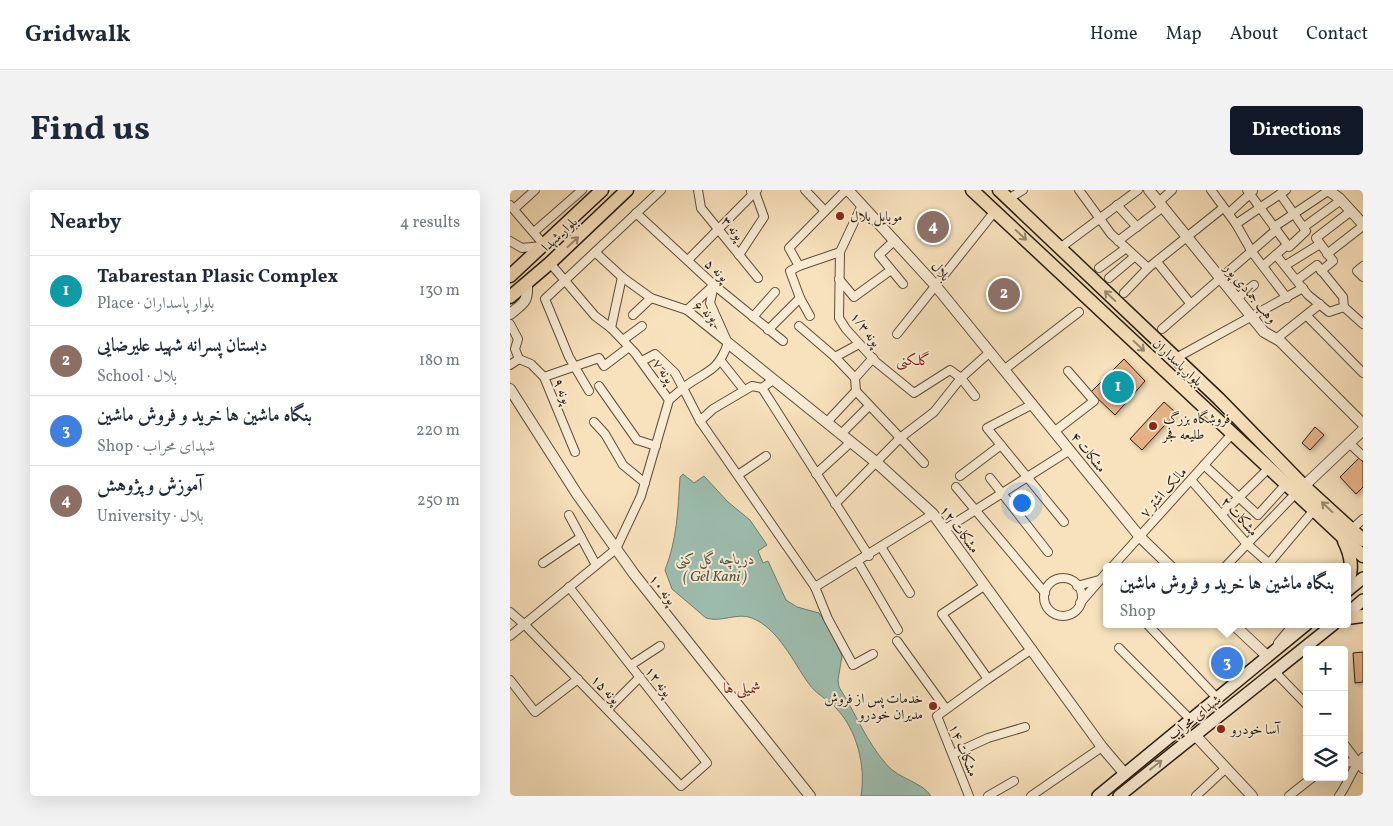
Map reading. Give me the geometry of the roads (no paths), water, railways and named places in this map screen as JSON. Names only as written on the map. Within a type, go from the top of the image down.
[{"type":"main road","name":"بلوار شهدا","points":[[510,276],[545,246],[602,190]]},
{"type":"main road","name":"بلوار شهدا","points":[[510,297],[550,263],[627,190]]},
{"type":"main road","name":"بلوار پاسداران","points":[[972,190],[1286,484],[1300,490],[1314,510],[1363,540]]},
{"type":"main road","name":"بلوار پاسداران","points":[[1003,194],[1176,358],[1300,490],[1351,532],[1363,556]]},
{"type":"main road","points":[[1350,563],[1351,532]]},
{"type":"main road","points":[[1351,588],[1363,578]]},
{"type":"main road","points":[[1351,610],[1363,600]]},
{"type":"main road","name":"شهدای محراب","points":[[1098,796],[1302,628]]},
{"type":"main road","name":"شهدای محراب","points":[[1118,796],[1329,628]]},
{"type":"street","points":[[535,190],[512,207],[545,246]]},
{"type":"street","points":[[534,232],[582,190]]},
{"type":"street","points":[[589,391],[575,368],[545,299],[661,190]]},
{"type":"street","name":"پونه ۳","points":[[698,190],[702,208],[758,278]]},
{"type":"street","points":[[805,190],[825,211]]},
{"type":"street","points":[[800,266],[789,248],[847,190]]},
{"type":"street","name":"بلال","points":[[847,190],[936,284],[990,352]]},
{"type":"street","points":[[1003,194],[1023,190]]},
{"type":"street","points":[[1079,190],[1125,249],[1148,268]]},
{"type":"street","points":[[1060,248],[1138,190]]},
{"type":"street","name":"وهب جمادی پور","points":[[1149,190],[1264,332],[1276,339],[1363,424]]},
{"type":"street","points":[[1118,241],[1137,227],[1161,204],[1172,190]]},
{"type":"street","points":[[1222,190],[1212,193],[1236,224],[1252,252],[1288,298]]},
{"type":"street","points":[[1162,329],[1190,303],[1221,280],[1275,229],[1328,190],[1341,200],[1363,225],[1327,254]]},
{"type":"street","points":[[688,260],[754,191],[764,217],[739,255]]},
{"type":"street","points":[[1124,294],[1148,268],[1250,191],[1287,245]]},
{"type":"street","points":[[1236,224],[1283,192],[1306,231],[1263,266]]},
{"type":"street","points":[[1304,227],[1341,200]]},
{"type":"street","name":"پونه ۱/۳","points":[[862,205],[840,252],[839,318],[859,344],[914,393],[950,370],[961,378]]},
{"type":"street","points":[[1117,206],[1137,227]]},
{"type":"street","points":[[897,334],[995,211]]},
{"type":"street","points":[[1321,271],[1333,262],[1316,238],[1351,211]]},
{"type":"street","name":"پونه ۵","points":[[636,213],[714,284],[783,341]]},
{"type":"street","points":[[894,240],[879,255],[903,284]]},
{"type":"street","points":[[510,241],[522,248],[545,246]]},
{"type":"street","points":[[1286,265],[1320,244]]},
{"type":"street","points":[[1099,268],[1125,249]]},
{"type":"street","name":"پونه ۶","points":[[595,252],[622,277],[651,298],[687,310],[728,343]]},
{"type":"street","points":[[810,316],[800,298],[790,271],[840,252]]},
{"type":"street","points":[[1276,255],[1303,288],[1329,312],[1344,307]]},
{"type":"street","points":[[1109,278],[1134,257]]},
{"type":"street","points":[[1157,262],[1190,303]]},
{"type":"street","name":"پونه ۷","points":[[550,263],[595,316],[611,328],[642,361],[669,400],[641,496],[616,549]]},
{"type":"street","points":[[1297,280],[1317,265],[1343,297],[1344,307],[1363,324]]},
{"type":"street","points":[[1363,266],[1357,271],[1363,277]]},
{"type":"street","points":[[839,279],[854,297],[891,270]]},
{"type":"street","points":[[611,328],[622,277]]},
{"type":"street","points":[[510,314],[523,304],[528,297],[527,284]]},
{"type":"street","points":[[687,310],[714,284]]},
{"type":"street","points":[[669,400],[695,380],[708,374],[721,361],[728,343],[710,303],[714,284]]},
{"type":"street","points":[[1236,298],[1254,285]]},
{"type":"street","points":[[1176,358],[1288,298],[1303,288]]},
{"type":"street","points":[[753,317],[775,292]]},
{"type":"street","points":[[633,315],[651,298]]},
{"type":"street","points":[[768,330],[800,298]]},
{"type":"street","points":[[1276,339],[1320,304]]},
{"type":"street","points":[[1005,370],[1079,312]]},
{"type":"street","points":[[1307,316],[1363,373]]},
{"type":"street","points":[[510,324],[518,339],[515,349],[519,359],[510,365]]},
{"type":"street","points":[[623,340],[642,326]]},
{"type":"street","points":[[799,326],[855,378],[856,391],[924,463]]},
{"type":"street","name":"مشکات ۱۲","points":[[728,343],[877,463],[933,514],[1102,747],[1125,774]]},
{"type":"street","points":[[835,358],[859,344]]},
{"type":"street","points":[[544,378],[599,358],[604,366],[629,347]]},
{"type":"street","points":[[835,504],[900,438],[934,412],[961,378],[990,352]]},
{"type":"street","name":"مشکات ۴","points":[[990,352],[1140,537],[1167,563]]},
{"type":"street","points":[[642,361],[655,354],[675,373],[700,421],[815,587],[828,619],[853,665],[873,654]]},
{"type":"street","points":[[855,378],[873,358]]},
{"type":"street","name":"پونه ۹","points":[[519,359],[531,364],[544,378],[575,452]]},
{"type":"street","points":[[721,361],[744,390]]},
{"type":"street","points":[[1055,431],[1094,401],[1068,372]]},
{"type":"street","points":[[961,378],[975,396]]},
{"type":"street","points":[[762,388],[773,380]]},
{"type":"street","points":[[599,386],[637,440],[656,446]]},
{"type":"street","points":[[700,421],[713,409],[744,390],[752,386],[762,388],[869,556]]},
{"type":"street","name":"پونه ۱۰","points":[[510,389],[616,549],[810,796]]},
{"type":"street","points":[[827,422],[856,391]]},
{"type":"street","points":[[1033,404],[987,428],[1064,522]]},
{"type":"street","points":[[841,434],[869,406]]},
{"type":"street","points":[[594,422],[605,434],[623,465],[645,483]]},
{"type":"street","points":[[1229,563],[1300,490],[1363,430]]},
{"type":"street","name":"مالک اشتر ۷","points":[[1116,563],[1232,434]]},
{"type":"street","points":[[816,474],[851,442]]},
{"type":"street","points":[[1349,443],[1363,456]]},
{"type":"street","points":[[960,476],[1001,445]]},
{"type":"street","points":[[944,530],[1070,450]]},
{"type":"street","points":[[738,475],[766,456]]},
{"type":"street","points":[[1204,465],[1258,514],[1286,484]]},
{"type":"street","points":[[1222,514],[1269,468]]},
{"type":"street","points":[[990,478],[1048,552]]},
{"type":"street","name":"مشکات ۲","points":[[1191,480],[1247,544],[1267,563]]},
{"type":"street","points":[[956,487],[1045,593]]},
{"type":"street","points":[[1271,563],[1314,510]]},
{"type":"street","points":[[815,587],[869,556],[933,514]]},
{"type":"street","points":[[569,515],[596,566]]},
{"type":"street","points":[[1351,532],[1363,519]]},
{"type":"street","points":[[544,563],[580,537]]},
{"type":"street","points":[[881,547],[910,593]]},
{"type":"street","points":[[510,636],[616,549]]},
{"type":"street","points":[[858,562],[898,630]]},
{"type":"street","points":[[1080,604],[1078,586],[1067,579],[1061,579],[1050,584],[1045,593],[1046,607],[1056,615],[1068,616],[1078,609],[1103,577]]},
{"type":"street","points":[[1078,586],[1100,580]]},
{"type":"street","points":[[984,586],[942,614],[988,679]]},
{"type":"street","name":"پونه ۱۲","points":[[569,587],[707,763],[682,786]]},
{"type":"street","name":"پونه ۱۵","points":[[510,612],[525,624],[682,786]]},
{"type":"street","points":[[1151,628],[1217,698]]},
{"type":"street","points":[[1237,628],[1267,656],[1291,628]]},
{"type":"street","points":[[897,641],[946,709]]},
{"type":"street","points":[[631,665],[660,646]]},
{"type":"street","points":[[1119,648],[1191,720]]},
{"type":"street","name":"مشکات ۱۴","points":[[969,796],[937,716],[1032,649]]},
{"type":"street","points":[[1275,672],[1303,701]]},
{"type":"street","points":[[608,709],[640,677]]},
{"type":"street","points":[[510,680],[535,712],[578,679]]},
{"type":"street","points":[[953,754],[988,738],[1025,727]]},
{"type":"street","points":[[1194,735],[1226,768],[1247,795]]},
{"type":"street","points":[[1031,796],[1102,747]]},
{"type":"street","points":[[1348,750],[1356,763],[1363,769]]},
{"type":"street","points":[[1339,796],[1348,783],[1356,763],[1363,757]]},
{"type":"street","points":[[1348,762],[1356,763]]},
{"type":"street","points":[[1196,796],[1226,768]]},
{"type":"street","points":[[988,796],[1014,781]]},
{"type":"street","points":[[1289,796],[1308,781]]},
{"type":"water","name":"دریاچه گل کنی ( Gel Kani )","points":[[683,474],[694,483],[704,476],[728,502],[750,520],[767,545],[758,551],[763,563],[768,561],[786,600],[797,607],[819,613],[829,628],[842,656],[838,680],[839,687],[873,747],[892,770],[922,787],[931,796],[861,796],[861,760],[849,726],[835,707],[812,688],[778,638],[762,623],[746,616],[717,619],[706,618],[672,589],[665,570],[674,536],[678,513],[680,477]]},
{"type":"place","name":"موبایل بلال","points":[[840,216]]},
{"type":"place","name":"آموزش و پژوهش","points":[[933,227]]},
{"type":"place","name":"دبستان پسرانه شهید علیرضایی","points":[[1004,294]]},
{"type":"place","name":"Tabarestan Plasic Complex","points":[[1118,387]]},
{"type":"place","name":"فروشگاه بزرگ طلیعه فجر","points":[[1153,426]]},
{"type":"place","name":"بنگاه ماشین ها خرید و فروش ماشین","points":[[1227,663]]},
{"type":"place","name":"خدمات پس از فروش مدیران خودرو","points":[[933,706]]},
{"type":"place","name":"آسا خودرو","points":[[1221,729]]},
{"type":"district","name":"گلکنی","points":[[913,360]]},
{"type":"district","name":"شمیلی ها","points":[[742,688]]}]
